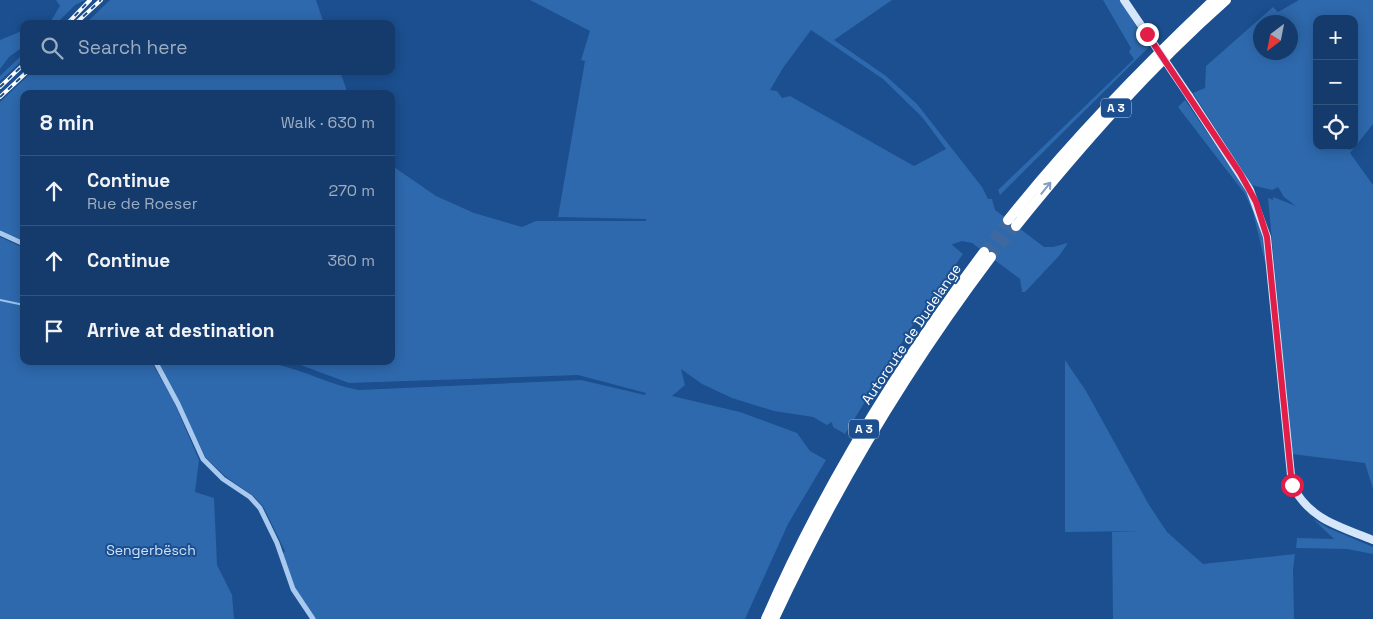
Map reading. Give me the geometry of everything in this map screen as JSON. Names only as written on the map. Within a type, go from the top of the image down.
[{"type":"highway","name":"A 3","points":[[1214,0],[1115,98],[1055,164],[1012,223],[1120,104],[1226,0]]},
{"type":"highway","name":"Autoroute de Dudelange","points":[[766,619],[798,549],[873,415],[922,338],[987,254],[884,411],[831,503],[774,619]]},
{"type":"main road","points":[[1124,0],[1250,190],[1267,237],[1292,485],[1298,497],[1309,510],[1323,520],[1373,540]]},
{"type":"street","points":[[0,233],[20,242]]},
{"type":"street","points":[[157,365],[204,459],[223,479],[250,497],[260,508],[277,543],[293,589],[313,619]]},
{"type":"green space","points":[[56,0],[85,0],[75,5],[60,20],[51,20],[60,6]]},
{"type":"green space","points":[[110,0],[316,0],[323,20],[89,20]]},
{"type":"green space","points":[[530,0],[892,0],[834,40],[886,76],[917,104],[982,187],[988,199],[992,199],[995,210],[1044,247],[1068,243],[1059,256],[1025,292],[1022,292],[1020,279],[972,243],[962,241],[953,244],[963,254],[912,326],[845,434],[833,427],[832,422],[827,425],[813,417],[774,411],[732,398],[702,384],[681,369],[685,385],[672,396],[740,412],[797,433],[810,451],[826,460],[788,524],[745,619],[313,619],[293,589],[281,556],[285,551],[263,506],[252,495],[226,477],[206,458],[160,365],[278,365],[359,390],[581,380],[645,395],[646,393],[578,375],[349,383],[301,365],[395,365],[395,168],[436,196],[474,213],[522,227],[536,221],[646,221],[646,219],[558,217],[585,61],[581,60],[590,31]],"holes":[[[811,30],[883,79],[922,117],[946,149],[914,166],[790,96],[782,98],[777,91],[770,90],[783,68]]]},
{"type":"green space","points":[[1103,0],[1120,0],[1149,47],[1000,195],[998,190],[1134,59],[1129,52],[1131,48]]},
{"type":"green space","points":[[1299,0],[1373,0],[1373,124],[1358,143],[1358,15],[1313,15],[1313,150],[1352,150],[1350,153],[1373,185],[1373,489],[1365,463],[1292,454],[1268,198],[1273,200],[1273,197],[1296,206],[1284,197],[1278,187],[1272,190],[1251,185],[1193,93],[1205,88],[1206,66],[1253,25],[1253,60],[1298,60],[1298,15],[1264,15],[1273,7],[1278,12]]},
{"type":"green space","points":[[20,32],[20,49],[9,57],[0,69],[0,40]]},
{"type":"green space","points":[[20,57],[20,63],[0,81],[0,76]]},
{"type":"green space","points":[[29,75],[341,75],[347,90],[20,90],[20,239],[0,230],[0,102]]},
{"type":"green space","points":[[1185,100],[1250,195],[1269,261],[1265,262],[1253,212],[1245,194],[1178,107]]},
{"type":"green space","name":"Sengerbësch","points":[[0,237],[20,246],[20,365],[153,365],[174,402],[199,460],[195,492],[214,498],[217,565],[232,595],[234,619],[0,619]]},
{"type":"green space","points":[[1065,360],[1086,391],[1149,505],[1167,532],[1203,564],[1295,554],[1293,569],[1294,619],[1113,619],[1112,532],[1138,531],[1065,532]]},
{"type":"green space","points":[[1313,519],[1328,528],[1373,547],[1373,554],[1347,549],[1296,548],[1297,538],[1334,539]]},
{"type":"waterway","points":[[0,300],[20,304]]},
{"type":"tunnel","points":[[984,252],[1008,220]]},
{"type":"tunnel","points":[[991,257],[1016,226]]},
{"type":"railway","points":[[71,20],[90,0]]},
{"type":"railway","points":[[79,20],[101,0]]},
{"type":"railway","points":[[0,87],[20,68]]},
{"type":"railway","points":[[0,97],[24,75]]},
{"type":"route","points":[[1147,34],[1240,173],[1256,202],[1260,214],[1270,253],[1292,485]]}]
